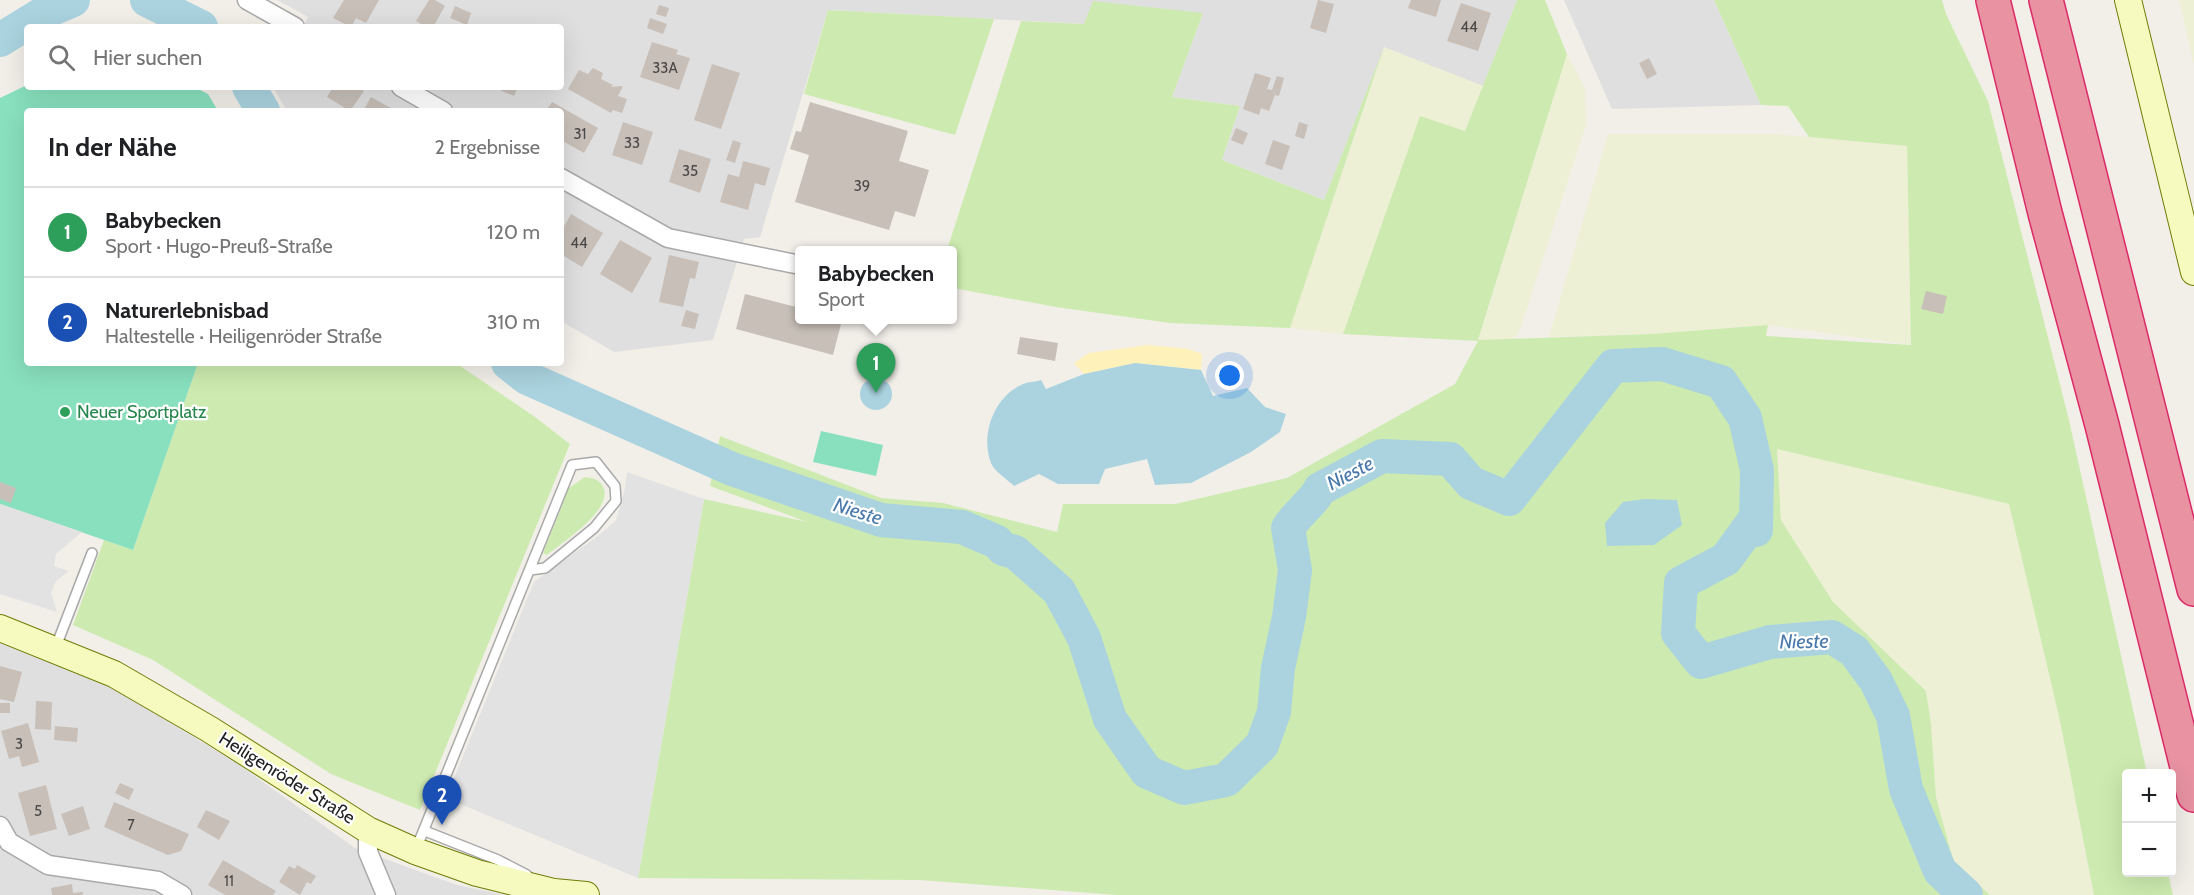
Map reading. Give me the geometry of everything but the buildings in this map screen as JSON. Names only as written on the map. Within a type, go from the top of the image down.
[{"type":"highway","points":[[1993,0],[2194,795]]},
{"type":"highway","points":[[2046,0],[2194,589]]},
{"type":"street","points":[[247,0],[290,24]]},
{"type":"street","points":[[2128,0],[2194,272]]},
{"type":"street","points":[[406,90],[438,108]]},
{"type":"street","points":[[564,180],[668,238],[795,264]]},
{"type":"street","name":"Heiligenröder Straße","points":[[0,628],[114,674],[209,729],[368,830],[420,841],[477,873],[554,892],[586,895]]},
{"type":"street","points":[[0,826],[9,842],[48,865],[158,881],[182,895]]},
{"type":"street","points":[[368,830],[368,852],[386,895]]},
{"type":"lane","points":[[420,841],[572,465],[596,462],[615,486],[616,501],[594,528],[545,568],[530,570]]},
{"type":"lane","points":[[56,649],[92,553]]},
{"type":"shaded area","points":[[277,0],[1517,0],[1483,86],[1384,48],[1324,200],[1222,160],[1240,106],[1172,97],[1203,13],[1084,24],[828,10],[760,237],[744,239],[713,340],[614,352],[564,323],[564,108],[285,108],[275,90],[564,90],[564,24],[304,24],[308,17]]},
{"type":"shaded area","points":[[1564,0],[1714,0],[1761,105],[1612,109]]},
{"type":"shaded area","points":[[627,472],[704,499],[638,878],[446,798],[534,582],[598,536],[616,520],[625,489]]},
{"type":"shaded area","points":[[0,504],[82,532],[56,554],[54,566],[69,571],[56,581],[51,593],[57,612],[0,594]]},
{"type":"shaded area","points":[[0,640],[115,689],[238,764],[355,848],[457,885],[505,895],[0,895]]},
{"type":"green space","points":[[1517,0],[1545,0],[1567,54],[1478,340],[1651,334],[1768,325],[1766,336],[1911,345],[1907,146],[1809,137],[1788,106],[1761,105],[1714,0],[1942,0],[1946,14],[1988,101],[2069,420],[2146,769],[2122,769],[2122,877],[2169,877],[2173,895],[2094,895],[2060,721],[2009,504],[1777,449],[1781,520],[1833,602],[1926,691],[1931,724],[1936,797],[1954,863],[1990,895],[1117,895],[919,880],[638,878],[704,499],[807,522],[710,486],[720,436],[881,498],[943,503],[1057,532],[1063,504],[1175,504],[1287,478],[1455,384],[1478,341],[1343,334],[1420,116],[1465,131]]},
{"type":"green space","points":[[2179,0],[2194,0],[2194,65]]},
{"type":"green space","points":[[1093,1],[1203,13],[1172,97],[1240,106],[1222,160],[1324,200],[1384,47],[1290,328],[1170,323],[1056,307],[957,289],[957,246],[948,246],[1021,21],[1084,24]]},
{"type":"green space","points":[[828,10],[994,19],[955,135],[804,94]]},
{"type":"green space","points":[[1384,47],[1483,86],[1465,131],[1420,117],[1343,334],[1290,328]]},
{"type":"green space","points":[[1567,54],[1585,88],[1586,125],[1519,333],[1508,343],[1478,341]]},
{"type":"green space","points":[[24,86],[24,90],[200,90],[208,94],[216,108],[24,108],[24,366],[197,366],[133,550],[0,504],[0,98]]},
{"type":"green space","points":[[1608,134],[1776,134],[1907,146],[1911,345],[1768,325],[1651,334],[1549,337]]},
{"type":"green space","points":[[197,366],[460,366],[570,444],[420,810],[331,774],[153,660],[73,625],[104,540],[133,550]]},
{"type":"green space","points":[[821,431],[883,445],[876,476],[813,462]]},
{"type":"green space","points":[[1777,449],[2009,504],[2060,721],[2094,895],[1990,895],[1954,863],[1936,797],[1931,724],[1926,691],[1833,602],[1781,520]]},
{"type":"green space","points":[[585,477],[597,480],[603,486],[604,498],[600,507],[574,534],[547,555],[543,553],[569,488]]},
{"type":"sand","points":[[1148,345],[1188,349],[1202,354],[1201,370],[1135,363],[1084,374],[1074,363],[1089,353]]},
{"type":"water","points":[[1135,363],[1201,370],[1213,396],[1247,388],[1265,407],[1286,414],[1280,432],[1251,452],[1191,483],[1155,485],[1147,459],[1105,469],[1099,484],[1058,484],[1039,474],[1014,486],[993,466],[988,452],[989,429],[997,407],[1013,390],[1023,384],[1041,380],[1046,389],[1084,374]]},
{"type":"water","points":[[876,378],[887,383],[892,394],[887,405],[876,410],[865,405],[860,394],[865,383]]},
{"type":"water","points":[[1644,499],[1677,500],[1682,525],[1654,545],[1607,546],[1605,523],[1623,502]]},
{"type":"waterway","name":"Nieste","points":[[26,24],[47,11],[73,0]]},
{"type":"waterway","name":"Nieste","points":[[147,0],[195,24]]},
{"type":"waterway","name":"Nieste","points":[[0,40],[24,25]]},
{"type":"waterway","name":"Nieste","points":[[251,90],[261,108]]},
{"type":"waterway","name":"Nieste","points":[[512,366],[527,378],[732,469],[881,520],[962,527],[997,542],[1003,549],[1015,552],[1059,591],[1084,638],[1110,719],[1147,772],[1184,788],[1226,780],[1262,745],[1274,712],[1278,668],[1289,617],[1295,570],[1288,528],[1320,489],[1382,456],[1450,459],[1471,483],[1509,499],[1613,366],[1662,364],[1721,382],[1745,418],[1757,470],[1756,530],[1755,519],[1726,559],[1681,583],[1678,633],[1701,662],[1770,642],[1832,637],[1854,651],[1876,681],[1893,716],[1906,789],[1940,871],[1966,895]]},
{"type":"place","name":"Babybecken","points":[[876,393]]},
{"type":"place","name":"Neuer Sportplatz","points":[[65,412]]},
{"type":"place","name":"Naturerlebnisbad","points":[[442,825]]}]
